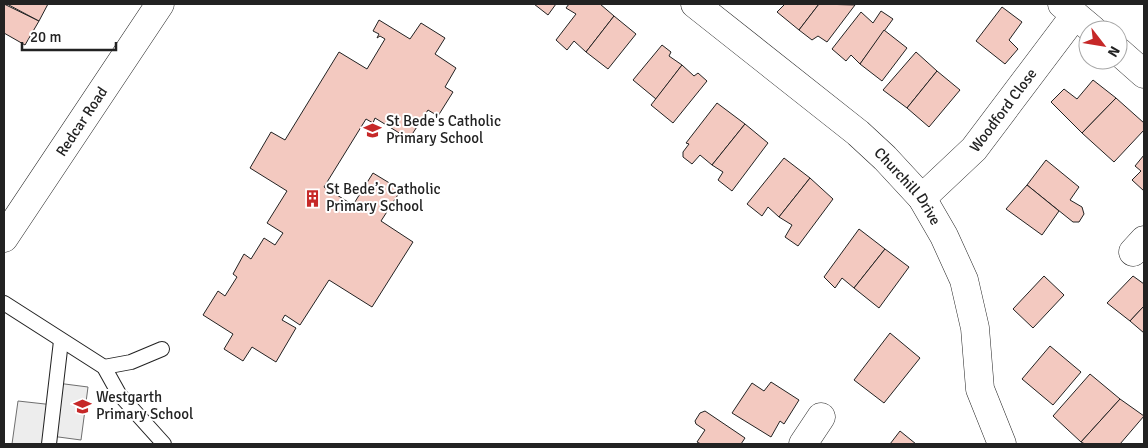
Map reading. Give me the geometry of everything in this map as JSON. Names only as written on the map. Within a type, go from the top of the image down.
[{"type":"street","name":"Redcar Road","points":[[4,238],[160,4]]},
{"type":"street","name":"Churchill Drive","points":[[695,4],[858,133],[885,158],[922,198],[944,236],[964,280],[975,328],[980,390],[1002,444]]},
{"type":"street","name":"Woodford Close","points":[[922,198],[974,149],[1077,16]]},
{"type":"street","points":[[1128,60],[1144,74]]},
{"type":"street","points":[[803,444],[821,417]]},
{"type":"lane","points":[[4,303],[104,367],[119,394],[164,444]]},
{"type":"lane","points":[[49,444],[61,341]]},
{"type":"lane","points":[[104,367],[131,362],[162,349]]},
{"type":"shaded area","points":[[57,383],[88,387],[81,440],[51,436],[49,444],[12,444],[18,401],[54,405]]},
{"type":"building","points":[[4,4],[39,21],[25,45],[4,33]]},
{"type":"building","points":[[7,4],[48,4],[39,21]]},
{"type":"building","points":[[534,4],[556,4],[548,15]]},
{"type":"building","points":[[569,4],[600,4],[614,16],[586,52],[574,41],[567,50],[556,40],[576,14],[566,8]]},
{"type":"building","points":[[785,4],[819,4],[799,30],[777,12]]},
{"type":"building","points":[[819,4],[855,5],[827,42],[818,36],[812,40],[799,30]]},
{"type":"building","points":[[1002,7],[1022,22],[1009,40],[1018,49],[1005,64],[976,41]]},
{"type":"building","points":[[881,11],[893,19],[860,64],[851,55],[846,61],[832,49],[861,12],[873,23]]},
{"type":"building","points":[[614,16],[636,34],[608,69],[586,52]]},
{"type":"building","name":"St Bede’s Catholic Primary School","points":[[379,20],[410,39],[421,23],[445,38],[435,54],[456,68],[445,87],[453,92],[438,116],[428,110],[409,139],[375,118],[373,123],[366,119],[324,187],[353,205],[373,173],[401,190],[381,221],[413,242],[372,307],[329,280],[300,325],[285,315],[282,320],[296,328],[276,362],[252,347],[243,361],[224,349],[233,334],[203,315],[218,291],[225,296],[237,277],[233,274],[244,254],[251,259],[264,238],[275,245],[283,233],[267,223],[287,191],[250,168],[271,132],[285,140],[339,52],[367,69],[385,39],[380,36],[377,38],[379,34],[373,31]]},
{"type":"building","points":[[884,30],[907,48],[882,81],[860,64]]},
{"type":"building","points":[[662,45],[671,52],[669,56],[682,65],[656,99],[633,80]]},
{"type":"building","points":[[916,52],[937,71],[907,108],[883,90]]},
{"type":"building","points":[[682,65],[694,76],[698,73],[707,81],[673,123],[651,105]]},
{"type":"building","points":[[937,71],[960,90],[929,127],[907,108]]},
{"type":"building","points":[[1093,80],[1116,98],[1082,133],[1051,102],[1064,89],[1077,99]]},
{"type":"building","points":[[1116,98],[1144,123],[1144,130],[1114,162],[1082,133]]},
{"type":"building","points":[[717,103],[745,124],[712,165],[700,155],[692,164],[683,157],[683,152],[689,144],[686,143]]},
{"type":"building","points":[[745,124],[768,143],[732,191],[718,180],[723,172],[712,165]]},
{"type":"building","points":[[1144,155],[1144,191],[1132,180],[1141,171],[1135,166]]},
{"type":"building","points":[[784,158],[810,178],[779,217],[768,207],[762,216],[747,204]]},
{"type":"building","points":[[1046,160],[1079,187],[1070,200],[1082,207],[1084,214],[1079,222],[1073,222],[1027,185]]},
{"type":"building","points":[[810,178],[833,199],[798,246],[785,237],[792,225],[779,217]]},
{"type":"building","points":[[1027,185],[1059,211],[1042,235],[1006,209]]},
{"type":"building","points":[[859,229],[885,249],[854,288],[842,278],[835,288],[824,277]]},
{"type":"building","points":[[885,249],[909,267],[879,308],[854,288]]},
{"type":"building","points":[[1044,276],[1064,295],[1033,328],[1013,309]]},
{"type":"building","points":[[1133,276],[1144,284],[1144,306],[1130,321],[1107,303]]},
{"type":"building","points":[[1144,306],[1144,333],[1130,321]]},
{"type":"building","points":[[890,333],[920,358],[884,403],[854,380]]},
{"type":"building","points":[[1050,346],[1081,372],[1053,405],[1022,379]]},
{"type":"building","points":[[1090,374],[1120,399],[1081,442],[1053,416]]},
{"type":"building","points":[[771,382],[799,400],[784,424],[780,421],[771,437],[732,413],[752,383],[764,391]]},
{"type":"building","points":[[1120,399],[1144,416],[1120,444],[1085,444],[1081,442]]},
{"type":"building","points":[[705,411],[745,438],[741,444],[701,444],[697,442],[705,430],[696,424],[695,421],[700,413]]},
{"type":"building","points":[[900,431],[916,444],[890,444]]},
{"type":"place","name":"St Bede's Catholic Primary School","points":[[372,130]]},
{"type":"place","name":"St Bede’s Catholic Primary School","points":[[312,198]]},
{"type":"place","name":"Westgarth Primary School","points":[[82,406]]}]
